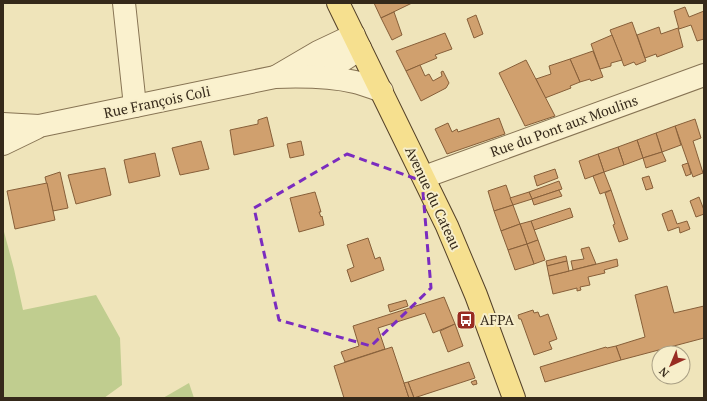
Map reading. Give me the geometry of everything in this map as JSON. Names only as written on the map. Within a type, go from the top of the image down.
[{"type":"main road","name":"Avenue du Cateau","points":[[338,3],[424,177],[466,271],[514,398]]},
{"type":"street","points":[[124,3],[135,106]]},
{"type":"street","name":"Rue François Coli","points":[[275,76],[318,52],[357,41]]},
{"type":"street","name":"Rue François Coli","points":[[310,77],[332,68],[357,41]]},
{"type":"street","name":"Rue du Pont aux Moulins","points":[[424,177],[704,75]]},
{"type":"street","name":"Rue François Coli","points":[[3,144],[39,126],[275,76],[310,77],[357,82],[382,91]]},
{"type":"street","name":"Rue François Coli","points":[[3,124],[39,126]]},
{"type":"highlighted area","points":[[347,154],[422,181],[431,288],[371,346],[279,320],[254,208]]},
{"type":"green space","points":[[3,228],[23,310],[96,295],[120,338],[122,385],[104,398],[3,398]]},
{"type":"green space","points":[[189,383],[194,398],[163,398]]},
{"type":"building","points":[[374,3],[412,3],[381,18]]},
{"type":"building","points":[[685,7],[689,17],[704,11],[704,39],[697,41],[691,25],[679,29],[674,11]]},
{"type":"building","points":[[394,12],[402,35],[392,40],[381,18]]},
{"type":"building","points":[[476,15],[483,34],[474,38],[467,19]]},
{"type":"building","points":[[632,22],[646,61],[636,65],[634,62],[624,66],[610,30]]},
{"type":"building","points":[[659,27],[661,34],[678,28],[683,47],[657,57],[656,54],[645,58],[637,35]]},
{"type":"building","points":[[445,33],[452,49],[435,55],[437,58],[406,71],[396,51]]},
{"type":"building","points":[[612,35],[622,60],[611,63],[611,66],[600,69],[591,44]]},
{"type":"building","points":[[593,51],[603,77],[591,81],[590,79],[580,82],[570,59]]},
{"type":"building","points":[[570,59],[580,82],[570,86],[571,88],[545,98],[536,79],[551,74],[549,66]]},
{"type":"building","points":[[526,60],[555,116],[525,126],[499,73]]},
{"type":"building","points":[[420,65],[425,76],[429,74],[433,81],[442,76],[441,72],[443,71],[449,83],[446,88],[421,101],[406,71]]},
{"type":"building","points":[[267,117],[274,146],[234,155],[230,130],[258,124],[258,120]]},
{"type":"building","points":[[499,118],[505,134],[447,154],[435,129],[448,123],[452,132],[457,129],[458,132]]},
{"type":"building","points":[[695,119],[701,138],[693,141],[703,173],[693,177],[675,126]]},
{"type":"building","points":[[675,126],[681,145],[662,152],[656,133]]},
{"type":"building","points":[[656,133],[662,152],[643,158],[637,140]]},
{"type":"building","points":[[637,140],[643,158],[624,165],[618,147]]},
{"type":"building","points":[[201,141],[209,169],[180,175],[172,148]]},
{"type":"building","points":[[301,141],[304,155],[290,158],[287,144]]},
{"type":"building","points":[[618,147],[624,165],[604,172],[598,154]]},
{"type":"building","points":[[662,152],[666,161],[646,168],[643,158]]},
{"type":"building","points":[[155,153],[160,176],[129,183],[124,160]]},
{"type":"building","points":[[598,154],[604,172],[585,179],[579,161]]},
{"type":"building","points":[[688,163],[691,174],[686,176],[682,165]]},
{"type":"building","points":[[105,168],[111,195],[76,204],[68,175]]},
{"type":"building","points":[[555,169],[558,178],[537,186],[534,176]]},
{"type":"building","points":[[60,172],[68,208],[53,211],[45,177]]},
{"type":"building","points":[[604,172],[611,190],[600,194],[593,176]]},
{"type":"building","points":[[649,176],[653,188],[646,190],[642,178]]},
{"type":"building","points":[[559,181],[562,189],[532,199],[529,192]]},
{"type":"building","points":[[47,183],[55,220],[15,229],[7,191]]},
{"type":"building","points":[[506,185],[513,205],[494,211],[488,191]]},
{"type":"building","points":[[559,190],[562,196],[534,205],[532,199]]},
{"type":"building","points":[[611,190],[628,239],[619,242],[605,193]]},
{"type":"building","points":[[315,192],[321,212],[319,212],[321,217],[322,216],[324,225],[299,232],[290,198]]},
{"type":"building","points":[[529,192],[532,199],[513,205],[510,198]]},
{"type":"building","points":[[699,197],[704,214],[696,217],[690,201]]},
{"type":"building","points":[[513,205],[520,224],[501,231],[494,211]]},
{"type":"building","points":[[570,208],[573,217],[534,230],[531,221]]},
{"type":"building","points":[[672,210],[677,224],[687,221],[690,229],[680,233],[679,227],[668,231],[662,214]]},
{"type":"building","points":[[531,221],[538,240],[527,244],[520,224]]},
{"type":"building","points":[[520,224],[527,244],[508,250],[501,231]]},
{"type":"building","points":[[368,238],[375,259],[380,257],[384,270],[351,282],[347,270],[354,267],[347,245]]},
{"type":"building","points":[[538,240],[545,260],[534,264],[527,244]]},
{"type":"building","points":[[527,244],[534,264],[515,270],[508,250]]},
{"type":"building","points":[[589,247],[596,264],[573,270],[571,261],[584,259],[581,249]]},
{"type":"building","points":[[566,256],[567,261],[547,266],[546,261]]},
{"type":"building","points":[[617,259],[618,266],[604,270],[605,273],[588,277],[590,285],[580,287],[581,290],[577,291],[577,288],[553,294],[549,276]]},
{"type":"building","points":[[567,261],[569,271],[549,276],[547,266]]},
{"type":"building","points":[[667,286],[674,313],[704,306],[704,338],[678,345],[651,345],[651,352],[621,360],[616,346],[645,337],[635,295]]},
{"type":"building","points":[[444,297],[455,324],[433,333],[425,313],[378,328],[385,349],[345,362],[341,352],[359,346],[353,326]]},
{"type":"building","points":[[406,300],[408,306],[390,312],[388,305]]},
{"type":"building","points":[[533,310],[534,313],[538,312],[540,317],[548,314],[557,339],[549,342],[552,349],[534,355],[521,319],[519,319],[518,315]]},
{"type":"building","points":[[455,324],[463,346],[448,352],[440,331]]},
{"type":"building","points":[[616,346],[621,360],[545,382],[540,367],[606,347]]},
{"type":"building","points":[[392,347],[409,398],[344,398],[334,366]]},
{"type":"building","points":[[469,362],[475,378],[414,398],[408,382]]},
{"type":"building","points":[[476,380],[477,384],[473,385],[471,382]]},
{"type":"building","points":[[408,382],[414,398],[409,398],[404,383]]},
{"type":"place","name":"AFPA","points":[[466,320]]}]
